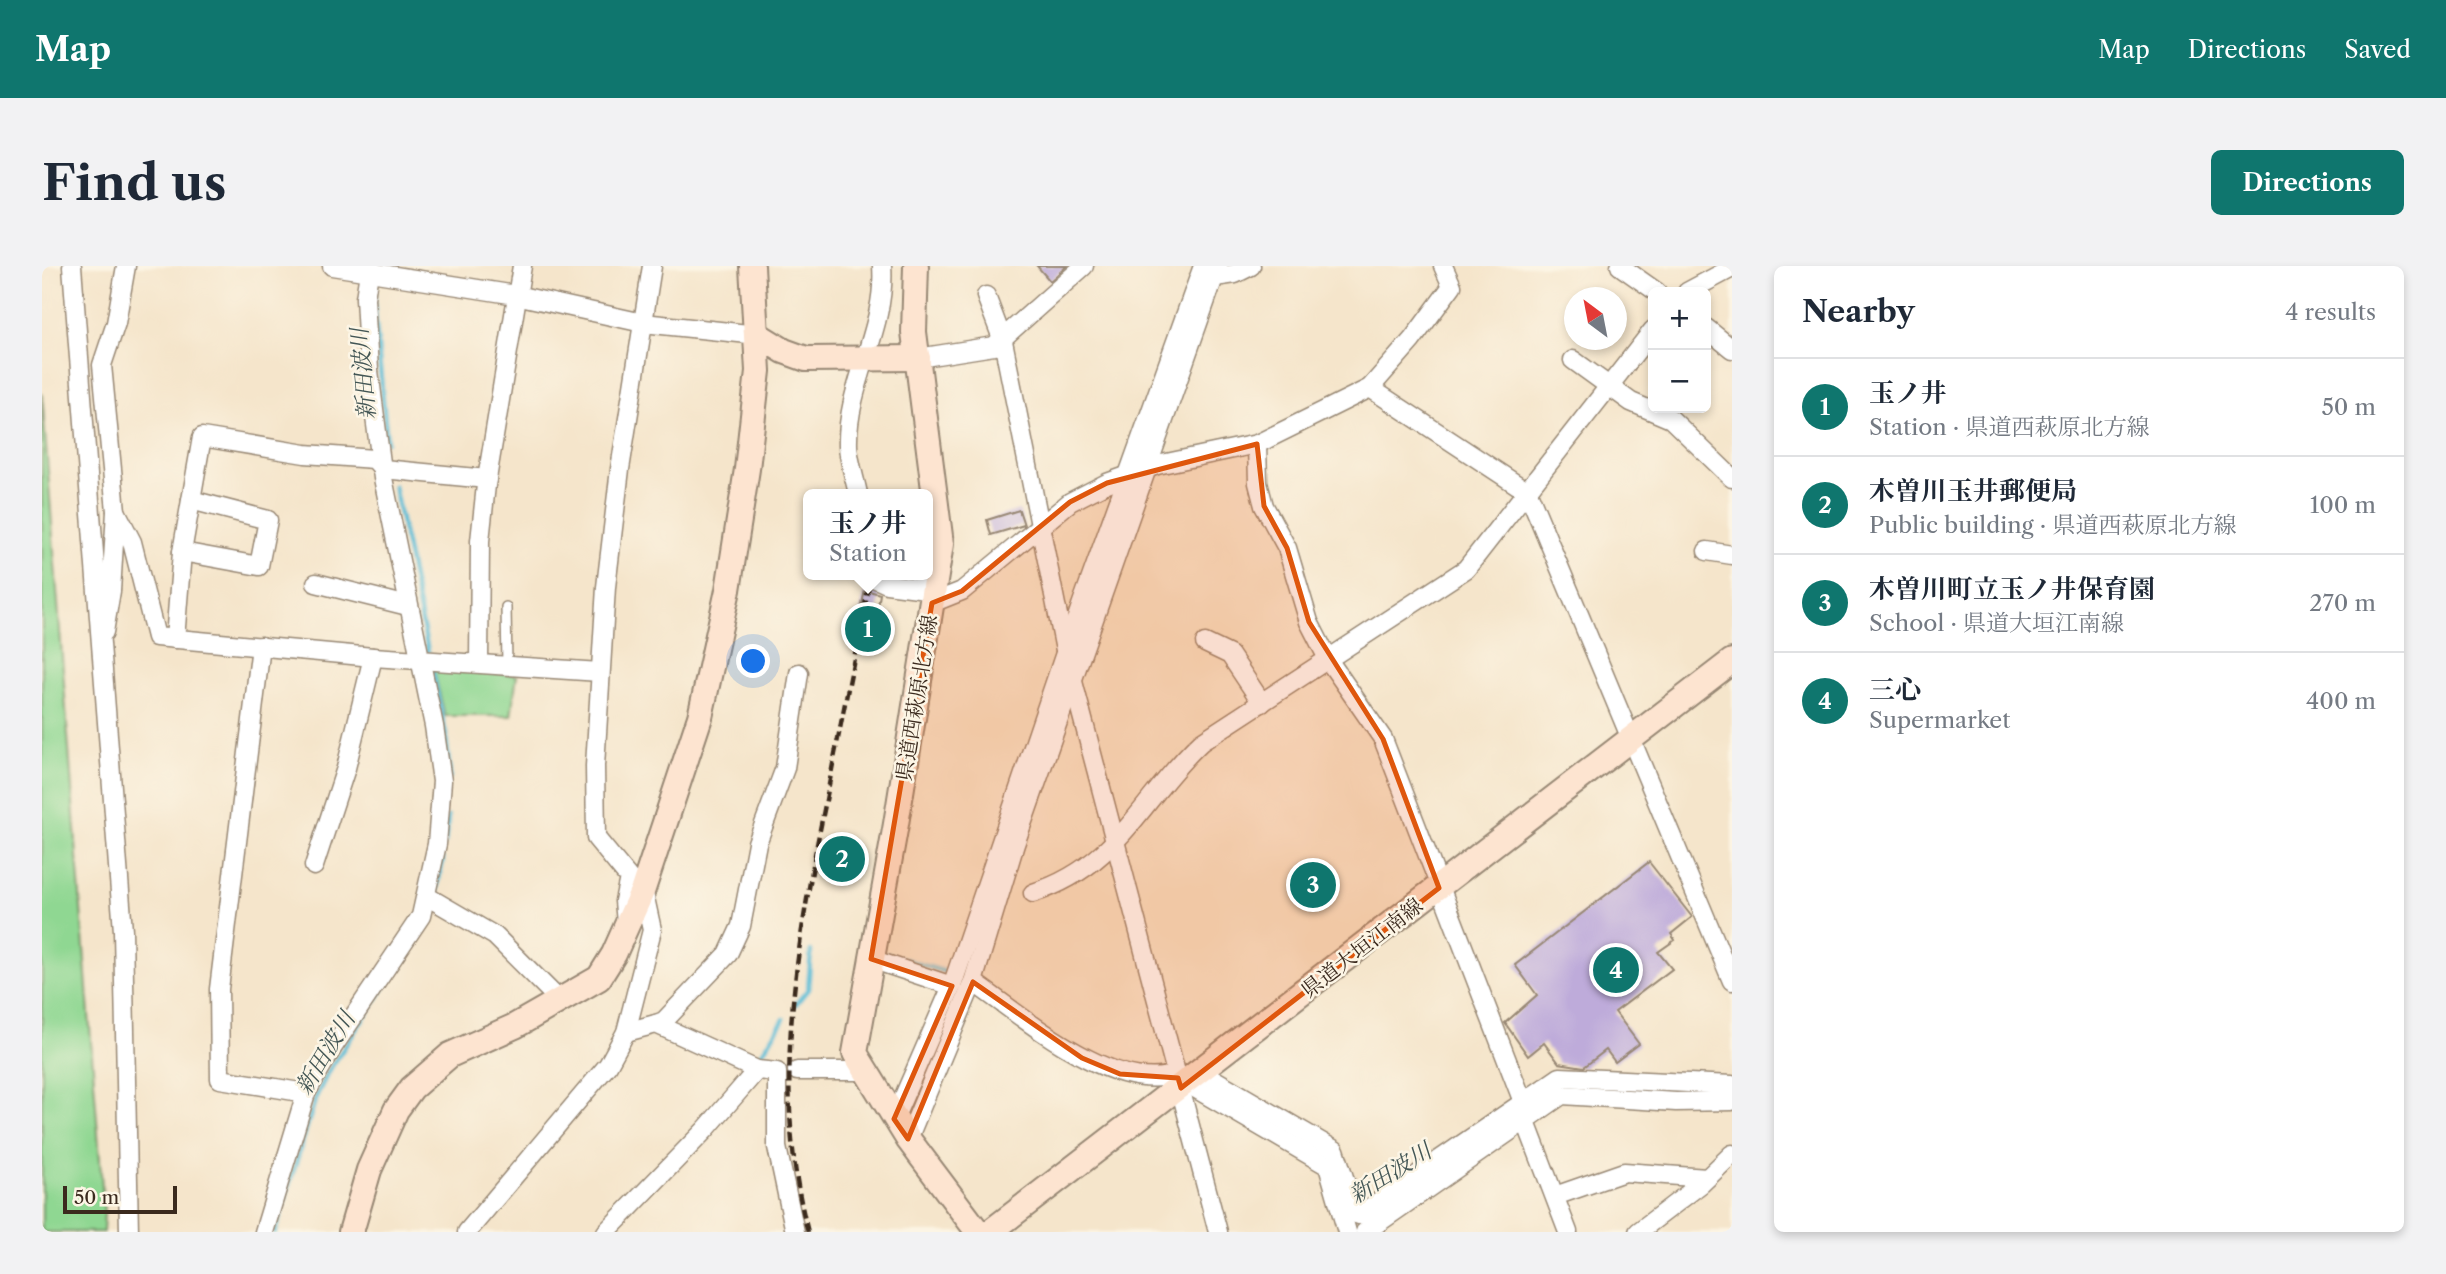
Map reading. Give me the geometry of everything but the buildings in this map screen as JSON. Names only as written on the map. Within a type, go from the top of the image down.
[{"type":"main road","points":[[351,1232],[369,1170],[396,1110],[412,1088],[450,1055],[515,1026],[599,978],[643,889],[700,717],[716,652],[747,469],[758,371],[752,266]]},
{"type":"main road","name":"県道西萩原北方線","points":[[916,266],[914,332],[941,544],[855,1047],[856,1059],[894,1119],[978,1232]]},
{"type":"main road","points":[[758,335],[784,351],[806,359],[918,358]]},
{"type":"main road","name":"県道大垣江南線","points":[[990,1232],[1732,661]]},
{"type":"street","points":[[72,266],[123,932],[129,1232]]},
{"type":"street","points":[[99,637],[106,629],[116,511],[102,366],[116,323],[127,266]]},
{"type":"street","points":[[332,266],[370,268],[516,295],[643,323],[758,335]]},
{"type":"street","points":[[480,663],[480,553],[487,478],[522,266]]},
{"type":"street","points":[[626,923],[624,901],[629,878],[596,838],[595,766],[606,587],[652,266]]},
{"type":"street","points":[[918,358],[994,346],[1003,341],[1084,266]]},
{"type":"street","points":[[1212,270],[1236,274],[1251,266]]},
{"type":"street","points":[[878,580],[933,597],[962,591],[1070,502],[1127,474],[1257,444],[1370,388],[1412,340],[1452,286],[1443,266]]},
{"type":"street","points":[[1620,266],[1650,287]]},
{"type":"street","points":[[264,1232],[306,1093],[333,1047],[421,916],[428,897],[437,844],[442,781],[434,726],[408,606],[383,468],[365,337],[370,268]]},
{"type":"street","points":[[1696,287],[1732,268]]},
{"type":"street","points":[[857,489],[848,447],[853,402],[881,300],[881,269]]},
{"type":"street","points":[[908,1139],[973,982],[1015,844],[1147,468],[1212,270]]},
{"type":"street","points":[[894,1119],[952,986],[1127,474],[1212,270]]},
{"type":"street","points":[[986,296],[1003,341],[1038,527],[1066,655],[1117,842],[1187,1078],[1218,1232]]},
{"type":"street","points":[[1711,332],[1732,349]]},
{"type":"street","points":[[1033,893],[1063,884],[1117,842],[1180,762],[1201,742],[1329,661],[1466,569],[1648,336]]},
{"type":"street","points":[[1573,360],[1631,402],[1671,419],[1732,478]]},
{"type":"street","points":[[1370,388],[1528,492],[1630,739],[1726,946],[1732,981]]},
{"type":"street","points":[[175,639],[182,552],[202,438],[305,454],[374,459],[383,468],[487,478]]},
{"type":"street","points":[[1257,444],[1258,483],[1264,506],[1287,548],[1308,622],[1329,661],[1383,739],[1523,1102],[1526,1122],[1568,1232]]},
{"type":"street","points":[[182,552],[259,566],[268,520],[191,500]]},
{"type":"street","points":[[116,511],[132,542],[156,637],[373,657],[600,672]]},
{"type":"street","points":[[1707,551],[1732,555]]},
{"type":"street","points":[[316,583],[408,606]]},
{"type":"street","points":[[1205,643],[1230,655],[1262,703]]},
{"type":"street","points":[[261,646],[219,989],[220,1079],[306,1093]]},
{"type":"street","points":[[314,866],[349,756],[373,657]]},
{"type":"street","points":[[626,1032],[664,1021],[728,954],[741,926],[757,843],[785,768],[799,673]]},
{"type":"street","points":[[467,1232],[608,1065],[626,1032],[652,930],[643,889]]},
{"type":"street","points":[[428,897],[495,936],[560,1001]]},
{"type":"street","points":[[871,959],[952,986]]},
{"type":"street","points":[[973,982],[1082,1058],[1120,1074],[1210,1077],[1335,1150],[1356,1214],[1359,1215],[1560,1077],[1732,1085]]},
{"type":"street","points":[[656,1024],[757,1070],[777,1072],[777,1147],[795,1232]]},
{"type":"street","points":[[606,1232],[706,1129],[757,1070]]},
{"type":"street","points":[[797,1071],[864,1070]]},
{"type":"street","points":[[1187,1078],[1328,1166],[1347,1232]]},
{"type":"street","points":[[1365,1232],[1562,1095],[1676,1102],[1732,1101]]},
{"type":"street","points":[[1638,1232],[1707,1178],[1732,1154]]},
{"type":"street","points":[[1555,1196],[1624,1172],[1707,1178]]},
{"type":"lane","points":[[506,607],[506,665]]},
{"type":"highlighted area","points":[[1257,444],[1264,506],[1287,548],[1309,622],[1383,739],[1439,888],[1181,1088],[1178,1078],[1120,1074],[1082,1058],[973,982],[908,1139],[894,1119],[952,986],[871,959],[932,603],[962,591],[1070,502],[1107,483]]},
{"type":"green space","points":[[42,392],[104,1213],[103,1232],[42,1232]]},
{"type":"green space","points":[[433,667],[517,675],[511,716],[445,716]]},
{"type":"waterway","name":"新田波川","points":[[376,282],[374,304],[387,442]]},
{"type":"waterway","name":"新田波川","points":[[394,486],[428,651]]},
{"type":"waterway","name":"新田波川","points":[[432,668],[446,735],[450,777]]},
{"type":"waterway","name":"新田波川","points":[[445,843],[448,817]]},
{"type":"waterway","name":"新田波川","points":[[436,893],[443,859]]},
{"type":"waterway","name":"新田波川","points":[[275,1232],[316,1097],[330,1069],[425,925]]},
{"type":"waterway","name":"新田波川","points":[[796,1004],[808,989],[811,951]]},
{"type":"waterway","name":"新田波川","points":[[887,954],[949,973]]},
{"type":"waterway","name":"新田波川","points":[[758,1059],[784,1019]]},
{"type":"railway","points":[[808,1232],[797,1178],[791,1124],[789,1070],[792,1016],[815,853],[869,586]]},
{"type":"place","name":"玉ノ井","points":[[868,629]]},
{"type":"place","name":"木曽川玉井郵便局","points":[[842,859]]},
{"type":"place","name":"木曽川町立玉ノ井保育園","points":[[1313,885]]},
{"type":"place","name":"三心","points":[[1616,970]]}]
